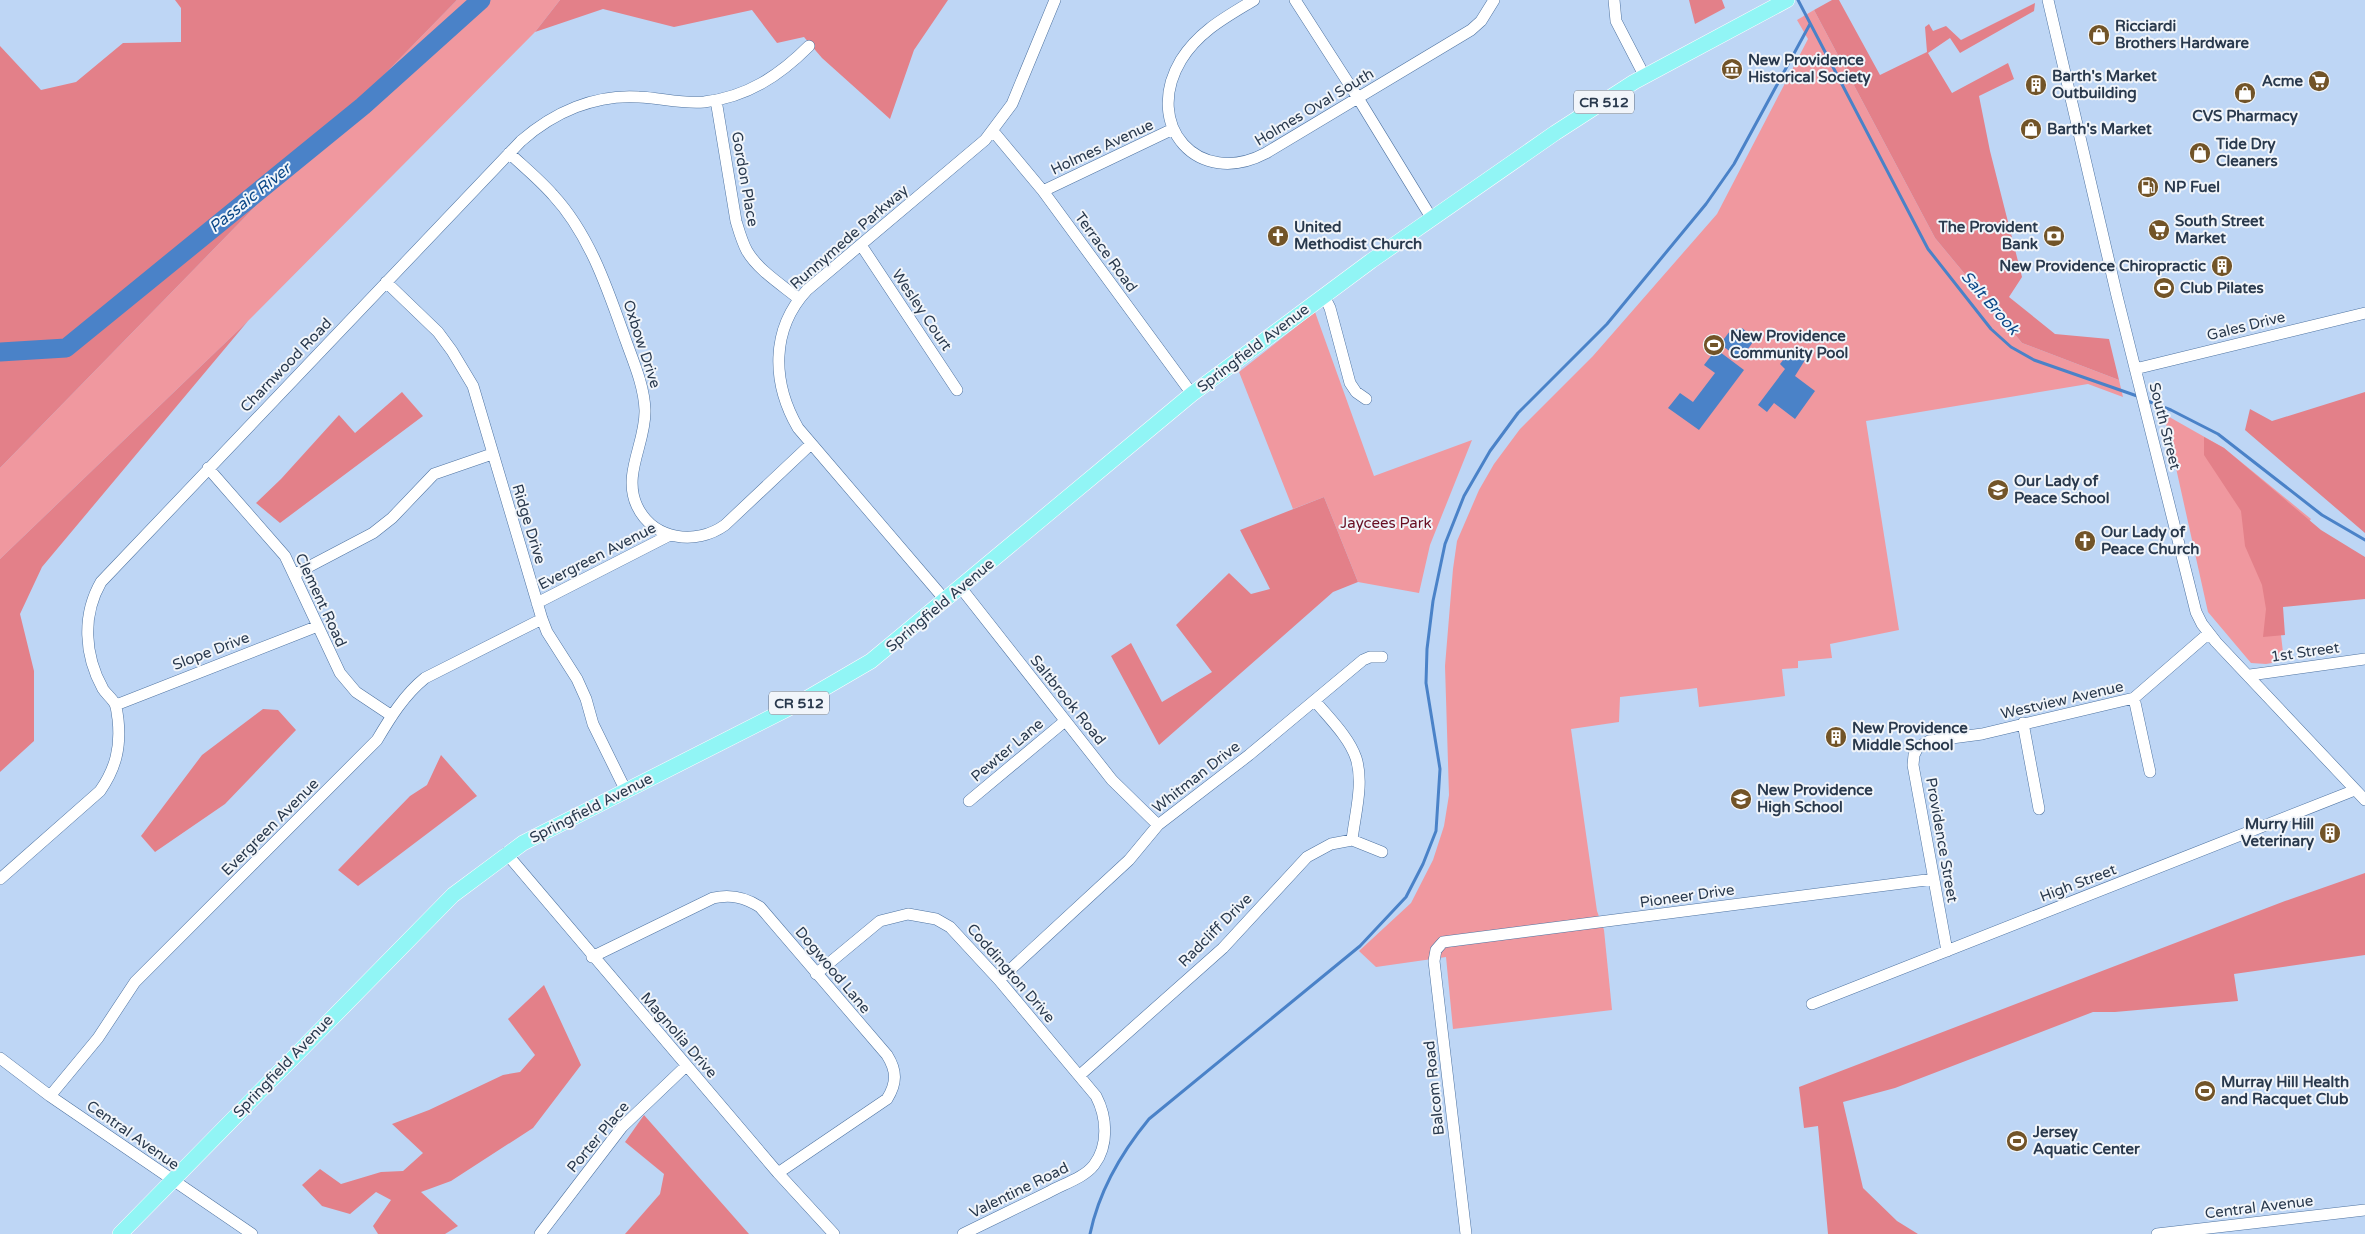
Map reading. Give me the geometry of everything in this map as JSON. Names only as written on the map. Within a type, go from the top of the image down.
[{"type":"main road","name":"Springfield Avenue","points":[[120,1234],[306,1042],[453,895],[506,853],[625,789],[799,703],[846,677],[893,645],[1192,394],[1324,296],[1555,133],[1644,77],[1786,1]]},
{"type":"street","name":"Runnymede Parkway","points":[[946,601],[811,444],[788,410],[780,382],[781,338],[792,308],[799,299],[985,140],[1012,104],[1055,0]]},
{"type":"street","points":[[1174,129],[1168,114],[1168,94],[1182,59],[1192,44],[1208,28],[1254,0]]},
{"type":"street","points":[[1295,0],[1432,219]]},
{"type":"street","name":"Holmes Oval South","points":[[1174,129],[1181,143],[1197,156],[1223,164],[1241,163],[1266,153],[1471,30],[1481,21],[1494,0]]},
{"type":"street","points":[[1614,0],[1616,21],[1644,77]]},
{"type":"street","name":"South Street","points":[[2048,0],[2136,373],[2196,612],[2209,633],[2365,800]]},
{"type":"street","name":"Charnwood Road","points":[[0,879],[92,799],[108,778],[118,757],[120,743],[116,705],[103,688],[90,652],[87,625],[93,598],[107,575],[509,153],[543,123],[588,102],[629,96],[687,102],[716,100],[735,96],[765,83],[788,67],[809,46]]},
{"type":"street","name":"Gordon Place","points":[[716,100],[736,221],[742,239],[748,252],[756,262],[799,299]]},
{"type":"street","name":"Holmes Avenue","points":[[1043,191],[1174,129]]},
{"type":"street","name":"Terrace Road","points":[[993,130],[1043,191],[1192,394]]},
{"type":"street","name":"Oxbow Drive","points":[[509,153],[554,196],[567,212],[598,267],[642,386],[644,398],[643,435],[632,473],[634,496],[645,517],[653,526],[670,535],[698,537],[720,528],[811,444]]},
{"type":"street","name":"Wesley Court","points":[[861,246],[957,390]]},
{"type":"street","name":"Ridge Drive","points":[[386,282],[438,332],[473,386],[542,620],[547,632],[577,679],[586,699],[593,724],[625,789]]},
{"type":"street","points":[[1324,296],[1330,308],[1350,383],[1356,392],[1366,399]]},
{"type":"street","name":"Gales Drive","points":[[2136,373],[2365,312]]},
{"type":"street","points":[[294,574],[373,533],[392,518],[434,474],[492,454]]},
{"type":"street","name":"Clement Road","points":[[208,468],[272,538],[294,574],[334,662],[348,683],[356,692],[392,716]]},
{"type":"street","name":"Evergreen Avenue","points":[[537,603],[670,535]]},
{"type":"street","name":"Saltbrook Road","points":[[961,588],[1112,780],[1158,825]]},
{"type":"street","name":"Evergreen Avenue","points":[[50,1096],[98,1038],[119,1003],[135,982],[377,740],[414,686],[425,678],[542,620]]},
{"type":"street","name":"Slope Drive","points":[[116,705],[318,626]]},
{"type":"street","name":"Westview Avenue","points":[[1929,741],[1982,734],[2134,698],[2209,633]]},
{"type":"street","name":"Whitman Drive","points":[[999,980],[1130,860],[1158,825],[1315,701],[1363,660],[1370,657],[1382,657]]},
{"type":"street","name":"1st Street","points":[[2250,675],[2365,659]]},
{"type":"street","points":[[2134,698],[2150,772]]},
{"type":"street","points":[[1315,701],[1347,741],[1356,757],[1358,782],[1352,840],[1382,852]]},
{"type":"street","name":"Pewter Lane","points":[[969,801],[1065,721]]},
{"type":"street","points":[[2023,723],[2038,809]]},
{"type":"street","name":"Providence Street","points":[[1929,741],[1918,747],[1913,759],[1946,951]]},
{"type":"street","name":"High Street","points":[[1812,1004],[2355,790]]},
{"type":"street","name":"Radcliff Drive","points":[[1080,1075],[1223,948],[1307,858],[1330,844],[1352,840]]},
{"type":"street","name":"Magnolia Drive","points":[[506,853],[592,957],[778,1173],[834,1234]]},
{"type":"street","name":"Pioneer Drive","points":[[1443,942],[1934,879]]},
{"type":"street","name":"Dogwood Lane","points":[[592,957],[712,898],[732,896],[742,898],[760,907],[887,1056],[892,1064],[895,1080],[890,1094],[879,1105],[778,1173]]},
{"type":"street","name":"Coddington Drive","points":[[816,974],[880,921],[899,915],[917,914],[936,919],[950,927],[999,980],[1096,1096],[1105,1122],[1102,1150],[1094,1166],[1087,1172]]},
{"type":"street","name":"Balcom Road","points":[[1443,942],[1436,950],[1434,961],[1466,1234]]},
{"type":"street","name":"Central Avenue","points":[[0,1058],[50,1096],[252,1234]]},
{"type":"street","name":"Porter Place","points":[[540,1234],[622,1127],[686,1066]]},
{"type":"street","name":"Valentine Road","points":[[963,1234],[1087,1172]]},
{"type":"street","name":"Central Avenue","points":[[2157,1234],[2365,1210]]},
{"type":"green space","points":[[457,0],[560,0],[535,32],[248,321],[0,559],[0,468]]},
{"type":"green space","points":[[1814,10],[1935,238],[2022,343],[2119,380],[2123,397],[2088,384],[1866,421],[1899,630],[1830,644],[1832,658],[1798,661],[1798,668],[1782,669],[1785,696],[1699,707],[1697,688],[1620,697],[1619,722],[1571,729],[1597,911],[1604,930],[1612,1010],[1453,1029],[1446,957],[1376,967],[1359,951],[1411,903],[1433,860],[1444,826],[1449,795],[1445,666],[1457,541],[1479,490],[1494,464],[1520,429],[1593,356],[1717,214],[1808,39],[1797,20]]},
{"type":"green space","name":"Jaycees Park","points":[[1315,312],[1374,476],[1472,440],[1430,545],[1419,593],[1358,582],[1324,497],[1293,509],[1239,372]]},
{"type":"green space","points":[[2164,414],[2224,448],[2311,519],[2273,566],[2284,661],[2266,664],[2251,663],[2208,612]]},
{"type":"shaded area","points":[[175,0],[457,0],[0,468],[0,46],[41,90],[76,82],[123,43],[181,42],[181,8]]},
{"type":"shaded area","points":[[560,0],[948,0],[914,50],[890,119],[822,58],[804,37],[777,43],[752,10],[674,27],[603,9],[535,32]]},
{"type":"shaded area","points":[[1689,0],[1722,0],[1725,8],[1695,24]]},
{"type":"shaded area","points":[[1832,0],[1839,0],[1880,75],[1927,52],[1925,27],[1929,24],[1933,31],[1946,26],[1961,40],[2035,3],[2034,11],[1960,53],[1950,38],[1928,53],[1952,93],[2008,63],[2014,79],[1979,96],[1990,151],[2022,277],[2009,297],[2055,334],[2109,339],[2119,380],[2022,343],[1935,238],[1814,10]]},
{"type":"shaded area","points":[[248,321],[42,567],[20,614],[34,671],[34,741],[0,772],[0,559]]},
{"type":"shaded area","points":[[402,392],[423,416],[280,523],[256,503],[281,479],[339,415],[355,433]]},
{"type":"shaded area","points":[[2365,392],[2365,533],[2245,430],[2250,409],[2272,421]]},
{"type":"shaded area","points":[[2204,437],[2224,448],[2321,530],[2365,557],[2365,599],[2283,607],[2285,635],[2263,637],[2266,609],[2262,585],[2245,546],[2241,511],[2204,455]]},
{"type":"shaded area","points":[[1324,497],[1358,582],[1333,592],[1159,745],[1111,656],[1131,643],[1162,702],[1212,672],[1176,625],[1229,573],[1251,594],[1270,589],[1240,530]]},
{"type":"shaded area","points":[[263,709],[278,710],[296,730],[225,804],[155,852],[141,836],[202,755]]},
{"type":"shaded area","points":[[441,755],[477,796],[358,886],[338,870],[410,796],[427,785]]},
{"type":"shaded area","points":[[2365,873],[2365,955],[2234,974],[2238,1001],[2115,1012],[2093,1012],[1895,1088],[1843,1102],[1863,1188],[1897,1221],[1918,1234],[1828,1234],[1818,1126],[1804,1128],[1799,1087],[2285,901]]},
{"type":"shaded area","points":[[544,985],[581,1065],[533,1128],[451,1181],[421,1192],[458,1226],[445,1234],[378,1234],[373,1226],[391,1200],[376,1192],[350,1214],[322,1206],[302,1185],[320,1169],[341,1184],[381,1172],[403,1171],[423,1153],[392,1124],[429,1110],[503,1075],[520,1072],[535,1055],[508,1019]]},
{"type":"shaded area","points":[[644,1115],[749,1234],[625,1234],[660,1194],[664,1174],[625,1142]]},
{"type":"water","points":[[1742,328],[1753,337],[1753,342],[1745,353],[1735,355],[1724,347],[1720,352],[1744,370],[1699,430],[1668,408],[1680,393],[1693,402],[1715,373],[1704,365],[1730,331]]},
{"type":"water","points":[[1791,350],[1805,360],[1795,376],[1815,391],[1795,419],[1774,403],[1767,412],[1758,405],[1785,369],[1780,364]]},
{"type":"waterway","name":"Passaic River","points":[[0,352],[66,348],[363,106],[481,0]]},
{"type":"waterway","name":"Salt Brook","points":[[1798,0],[1928,249],[1991,329],[2011,347],[2034,360],[2140,397]]},
{"type":"waterway","points":[[1090,1234],[1099,1203],[1112,1173],[1129,1145],[1149,1119],[1360,946],[1406,897],[1423,864],[1436,831],[1440,769],[1426,683],[1427,649],[1433,601],[1445,544],[1464,496],[1490,451],[1518,413],[1607,324],[1706,204],[1734,164],[1810,24]]},
{"type":"waterway","name":"Salt Brook","points":[[2145,400],[2171,410],[2218,434],[2322,515],[2365,540]]},
{"type":"place","name":"Ricciardi Brothers Hardware","points":[[2099,35]]},
{"type":"place","name":"New Providence Historical Society","points":[[1732,69]]},
{"type":"place","name":"Acme","points":[[2319,81]]},
{"type":"place","name":"Barth's Market Outbuilding","points":[[2036,85]]},
{"type":"place","name":"CVS Pharmacy","points":[[2245,93]]},
{"type":"place","name":"Barth's Market","points":[[2031,129]]},
{"type":"place","name":"Tide Dry Cleaners","points":[[2200,153]]},
{"type":"place","name":"NP Fuel","points":[[2148,187]]},
{"type":"place","name":"South Street Market","points":[[2159,230]]},
{"type":"place","name":"United Methodist Church","points":[[1278,236]]},
{"type":"place","name":"The Provident Bank","points":[[2054,236]]},
{"type":"place","name":"New Providence Chiropractic","points":[[2222,266]]},
{"type":"place","name":"Club Pilates","points":[[2164,288]]},
{"type":"place","name":"New Providence Community Pool","points":[[1714,345]]},
{"type":"place","name":"Our Lady of Peace School","points":[[1998,490]]},
{"type":"place","name":"Our Lady of Peace Church","points":[[2085,541]]},
{"type":"place","name":"New Providence Middle School","points":[[1836,737]]},
{"type":"place","name":"New Providence High School","points":[[1741,799]]},
{"type":"place","name":"Murry Hill Veterinary","points":[[2330,833]]},
{"type":"place","name":"Murray Hill Health and Racquet Club","points":[[2205,1091]]},
{"type":"place","name":"Jersey Aquatic Center","points":[[2017,1141]]}]
